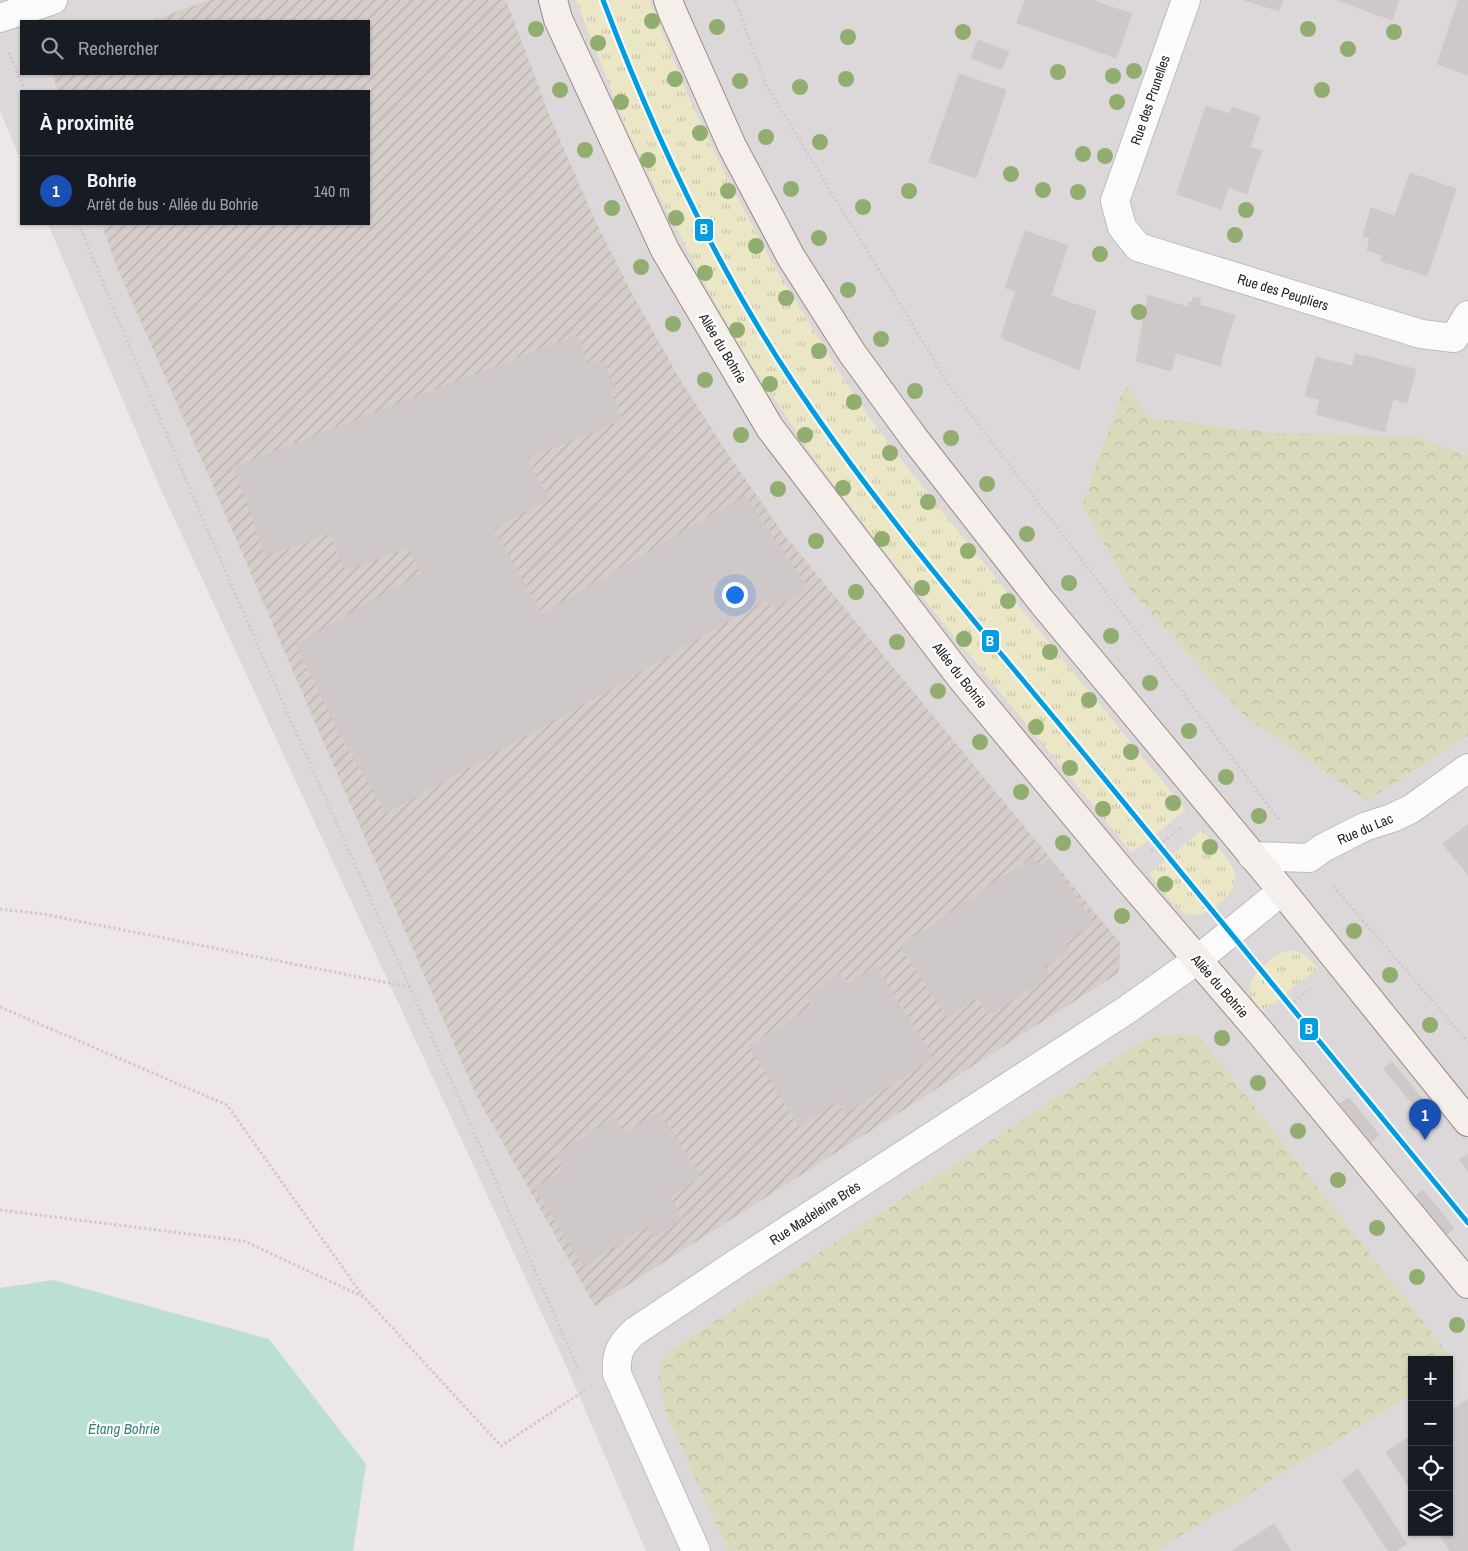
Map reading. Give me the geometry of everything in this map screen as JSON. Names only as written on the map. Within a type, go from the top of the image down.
[{"type":"main road","name":"Allée du Bohrie","points":[[553,0],[558,19],[665,250],[770,428],[962,679],[1197,960],[1259,1031],[1468,1284]]},
{"type":"main road","points":[[668,0],[732,146],[791,257],[852,353],[914,438],[1042,602],[1282,891],[1468,1122]]},
{"type":"street","points":[[0,18],[53,0]]},
{"type":"street","name":"Rue des Prunelles","points":[[1115,201],[1186,0]]},
{"type":"street","name":"Rue des Peupliers","points":[[1115,201],[1122,227],[1138,246],[1421,334],[1454,338],[1468,315]]},
{"type":"street","name":"Rue du Lac","points":[[1252,856],[1309,858],[1323,848],[1364,828],[1411,809],[1468,768]]},
{"type":"street","name":"Rue Madeleine Brès","points":[[696,1551],[617,1374],[618,1353],[623,1342],[634,1332],[729,1269],[1128,1009],[1197,960],[1282,891]]},
{"type":"path","points":[[734,0],[766,85],[951,388],[1280,821]]},
{"type":"path","points":[[7,47],[25,90]]},
{"type":"path","points":[[79,225],[112,307],[303,750],[583,1379]]},
{"type":"path","points":[[1332,885],[1468,1042]]},
{"type":"path","points":[[0,909],[43,914],[410,987]]},
{"type":"path","points":[[0,1007],[227,1105],[364,1297],[500,1446],[587,1388],[591,1398]]},
{"type":"path","points":[[0,1210],[244,1241],[364,1297]]},
{"type":"shaded area","points":[[0,0],[1468,0],[1468,1551],[646,1551],[568,1370],[162,492],[48,225],[370,225],[370,90],[20,90],[20,159],[0,111]]},
{"type":"shaded area","points":[[210,0],[506,0],[550,117],[595,220],[636,301],[681,381],[730,457],[782,532],[1120,943],[1119,973],[595,1306],[476,1095],[115,263],[102,225],[370,225],[370,90],[58,90],[52,75],[370,75],[370,20],[153,20]]},
{"type":"shaded area","points":[[1127,988],[1133,996],[722,1258],[717,1250]]},
{"type":"green space","points":[[576,0],[649,0],[689,98],[724,172],[771,261],[838,370],[876,427],[952,524],[1186,810],[1132,853],[890,558],[816,461],[746,356],[712,297],[626,127]]},
{"type":"green space","points":[[1125,384],[1149,418],[1277,433],[1413,436],[1468,456],[1468,735],[1367,801],[1241,713],[1131,591],[1082,505]]},
{"type":"green space","points":[[1202,830],[1230,863],[1235,873],[1235,881],[1226,897],[1211,910],[1202,914],[1186,914],[1176,907],[1149,874]]},
{"type":"green space","points":[[1292,950],[1306,957],[1318,968],[1262,1012],[1250,993],[1253,977],[1271,959],[1281,953]]},
{"type":"green space","points":[[1176,1034],[1198,1035],[1450,1356],[1408,1356],[1408,1396],[1156,1551],[728,1551],[666,1413],[658,1376],[665,1354],[1139,1043],[1155,1036]]},
{"type":"green space","points":[[1453,1360],[1458,1366],[1453,1369]]},
{"type":"water","name":"Étang Bohrie","points":[[53,1280],[269,1339],[366,1464],[353,1551],[0,1551],[0,1288]]},
{"type":"building","points":[[1025,0],[1091,0],[1132,14],[1116,58],[1017,23]]},
{"type":"building","points":[[1244,0],[1283,0],[1279,11]]},
{"type":"building","points":[[1337,0],[1399,0],[1392,20]]},
{"type":"building","points":[[1458,0],[1468,0],[1468,75],[1437,64]]},
{"type":"building","points":[[978,40],[1009,52],[1001,70],[971,58]]},
{"type":"building","points":[[959,74],[1006,90],[976,178],[929,162]]},
{"type":"building","points":[[1206,106],[1251,121],[1236,165],[1191,150]]},
{"type":"building","points":[[1232,107],[1260,117],[1250,147],[1243,145],[1251,121],[1230,114]]},
{"type":"building","points":[[1243,145],[1262,151],[1254,171],[1236,165]]},
{"type":"building","points":[[1191,150],[1236,165],[1221,209],[1177,194]]},
{"type":"building","points":[[1236,165],[1254,171],[1247,194],[1229,187]]},
{"type":"building","points":[[1410,173],[1456,189],[1442,232],[1395,216]]},
{"type":"building","points":[[1371,208],[1442,232],[1427,276],[1381,261],[1382,255],[1367,250],[1370,238],[1363,236]]},
{"type":"building","points":[[1025,231],[1068,246],[1051,296],[1068,302],[1057,335],[1007,317],[1016,291],[1005,288]]},
{"type":"building","points":[[1148,295],[1188,307],[1189,302],[1235,315],[1227,339],[1224,338],[1217,365],[1176,353],[1171,371],[1136,361]]},
{"type":"building","points":[[1193,297],[1201,299],[1199,305],[1192,302]]},
{"type":"building","points":[[1068,302],[1096,311],[1079,370],[1001,338],[1007,317],[1057,335]]},
{"type":"building","points":[[576,336],[588,365],[603,361],[615,389],[610,391],[622,420],[526,459],[549,498],[493,530],[542,614],[745,496],[807,587],[774,609],[766,599],[614,687],[386,813],[339,732],[296,644],[422,573],[409,548],[345,570],[330,533],[266,556],[234,467]]},
{"type":"building","points":[[1224,338],[1227,339],[1220,366],[1217,365]]},
{"type":"building","points":[[1355,354],[1374,358],[1372,365],[1354,359]]},
{"type":"building","points":[[1316,357],[1352,366],[1338,420],[1316,414],[1320,400],[1305,396]]},
{"type":"building","points":[[1374,358],[1402,366],[1386,425],[1340,413],[1354,359],[1372,365]]},
{"type":"building","points":[[1402,366],[1416,369],[1407,403],[1393,399]]},
{"type":"building","points":[[1340,413],[1386,425],[1385,432],[1338,420]]},
{"type":"building","points":[[1468,824],[1468,875],[1443,844]]},
{"type":"building","points":[[1033,857],[1039,867],[1050,859],[1093,923],[1064,942],[1068,950],[1043,967],[1049,975],[989,1015],[977,997],[948,1017],[900,946]]},
{"type":"building","points":[[876,967],[933,1058],[845,1113],[838,1101],[799,1126],[749,1046],[813,1006],[806,996],[841,973],[848,984]]},
{"type":"building","points":[[1392,1062],[1423,1100],[1415,1107],[1384,1069]]},
{"type":"building","points":[[1349,1098],[1379,1135],[1371,1142],[1340,1104]]},
{"type":"building","points":[[659,1112],[700,1177],[669,1197],[683,1218],[654,1237],[647,1226],[584,1266],[535,1188],[565,1169],[556,1155],[615,1117],[625,1133]]},
{"type":"building","points":[[1468,1154],[1468,1171],[1459,1160]]},
{"type":"building","points":[[1423,1190],[1454,1228],[1447,1234],[1416,1196]]},
{"type":"building","points":[[1468,1399],[1468,1422],[1458,1406]]},
{"type":"building","points":[[1458,1406],[1468,1422],[1468,1551],[1450,1551],[1441,1536],[1453,1536],[1453,1409]]},
{"type":"building","points":[[1408,1438],[1408,1486],[1386,1452]]},
{"type":"building","points":[[1358,1469],[1407,1544],[1396,1551],[1388,1551],[1342,1480]]},
{"type":"building","points":[[1274,1524],[1291,1551],[1232,1551]]},
{"type":"transit line","name":"B","points":[[603,0],[642,98],[686,195],[710,242],[763,334],[825,429],[898,526],[973,620],[1468,1223]]},
{"type":"place","name":"Bohrie","points":[[1425,1140]]}]
